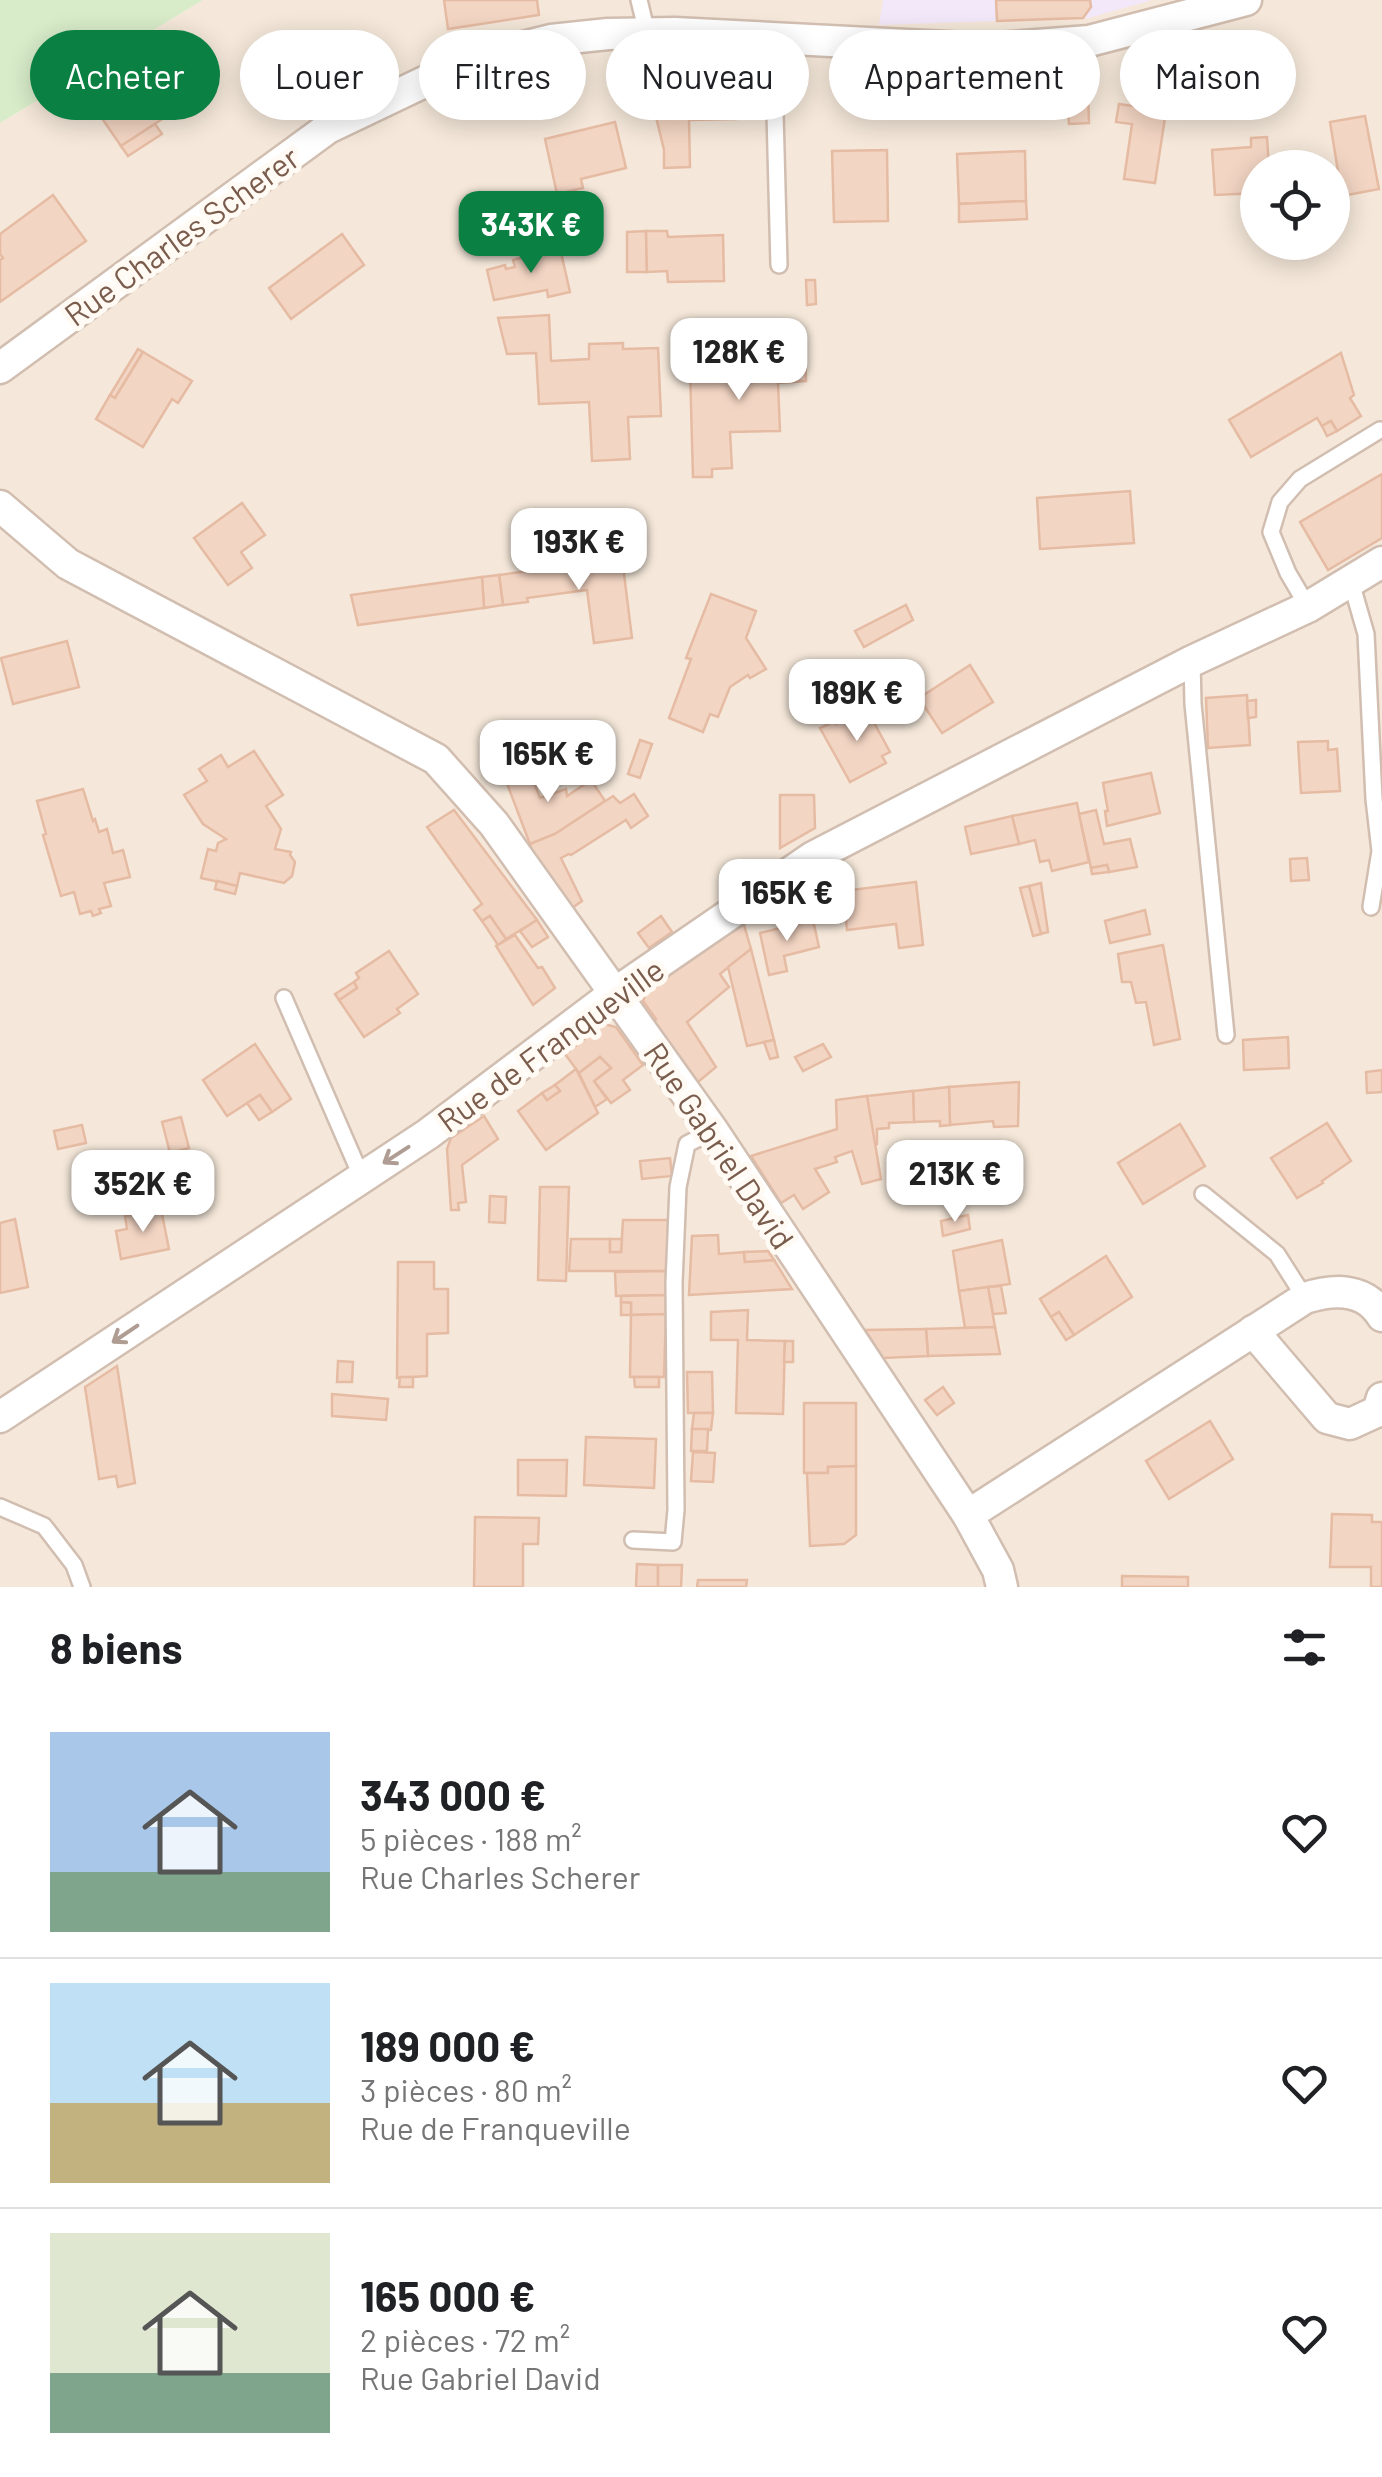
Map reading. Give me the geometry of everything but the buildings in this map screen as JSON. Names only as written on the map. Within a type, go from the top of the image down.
[{"type":"street","name":"Rue Charles Scherer","points":[[809,39],[986,49],[1089,41],[1246,0]]},
{"type":"street","name":"Rue Charles Scherer","points":[[0,368],[328,128],[438,75],[491,55],[551,40],[606,34]]},
{"type":"street","name":"Rue Gabriel David","points":[[0,506],[68,564],[436,759],[494,824],[713,1131],[968,1515],[998,1570],[1002,1587]]},
{"type":"street","name":"Rue de Franqueville","points":[[0,1417],[428,1134],[615,993],[813,857],[1192,661],[1308,607],[1382,562]]},
{"type":"street","points":[[968,1515],[1305,1298],[1328,1290],[1364,1296],[1382,1316]]},
{"type":"street","points":[[1252,1331],[1327,1418],[1350,1424],[1378,1410],[1382,1398]]},
{"type":"lane","points":[[639,0],[646,30]]},
{"type":"lane","points":[[775,120],[779,265]]},
{"type":"lane","points":[[1308,607],[1271,532],[1280,502],[1300,478],[1380,430]]},
{"type":"lane","points":[[1351,582],[1366,634],[1380,851],[1371,907]]},
{"type":"lane","points":[[1192,661],[1226,1035]]},
{"type":"lane","points":[[284,998],[362,1178]]},
{"type":"lane","points":[[634,1540],[673,1542],[678,1188],[687,1144],[713,1131]]},
{"type":"lane","points":[[1203,1194],[1277,1254],[1305,1298]]},
{"type":"lane","points":[[0,1507],[44,1526],[74,1565],[82,1587]]},
{"type":"shaded area","points":[[203,0],[1382,0],[1382,1587],[0,1587],[0,123],[30,105],[30,120],[220,120],[220,30],[153,30]]},
{"type":"shaded area","points":[[883,0],[1152,0],[1089,18],[879,25]]},
{"type":"green space","points":[[0,0],[203,0],[153,30],[30,30],[30,105],[0,123]]}]
